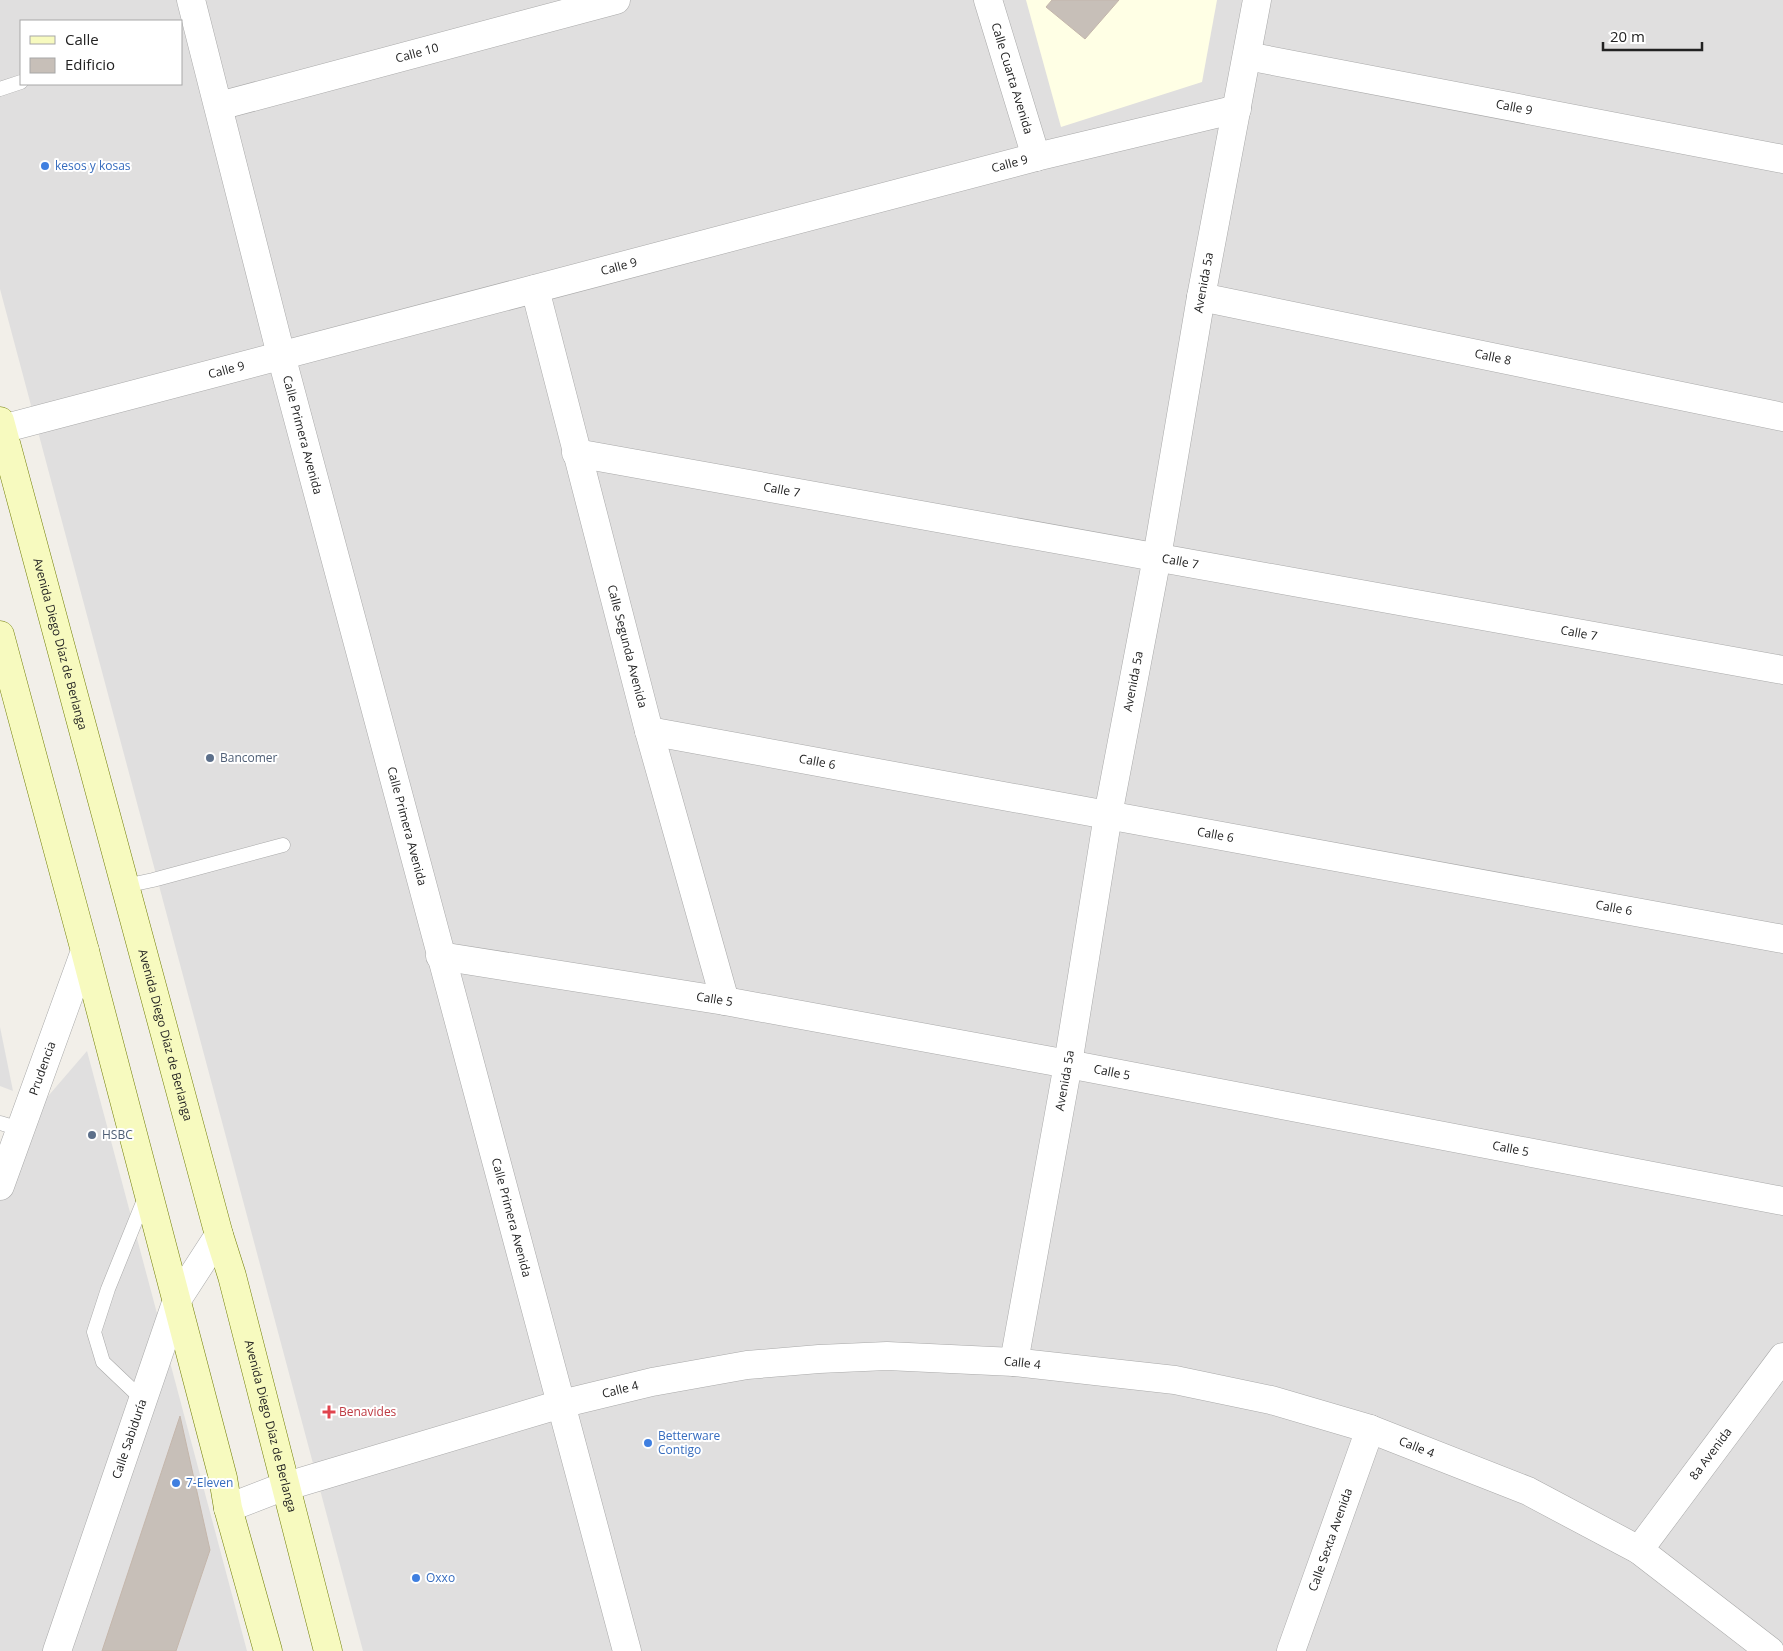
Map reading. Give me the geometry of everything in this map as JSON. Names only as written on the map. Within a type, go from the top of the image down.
[{"type":"main road","name":"Avenida Diego Díaz de Berlanga","points":[[1,425],[219,1235],[232,1276],[328,1651]]},
{"type":"main road","points":[[0,635],[177,1300],[228,1508],[268,1651]]},
{"type":"street","name":"Calle Primera Avenida","points":[[191,0],[281,355],[627,1651]]},
{"type":"street","name":"Calle 10","points":[[219,106],[616,0]]},
{"type":"street","name":"Calle Cuarta Avenida","points":[[988,0],[1036,157]]},
{"type":"street","name":"Avenida 5a","points":[[1014,1362],[1068,1064],[1108,815],[1157,557],[1201,297],[1257,0]]},
{"type":"street","name":"Calle 9","points":[[1247,56],[1783,159]]},
{"type":"street","name":"Calle 9","points":[[1,425],[281,355],[1036,157],[1237,109]]},
{"type":"street","name":"Calle Segunda Avenida","points":[[535,289],[648,732],[725,1001]]},
{"type":"street","name":"Calle 8","points":[[1201,297],[1783,417]]},
{"type":"street","name":"Calle 7","points":[[576,453],[1783,670]]},
{"type":"street","name":"Calle 6","points":[[648,732],[1783,939]]},
{"type":"street","name":"Prudencia","points":[[0,1186],[10,1126],[85,951]]},
{"type":"street","name":"Calle 5","points":[[440,956],[725,1001],[1068,1064],[1783,1201]]},
{"type":"street","name":"Calle Sabiduría","points":[[57,1651],[177,1300],[219,1235]]},
{"type":"street","name":"Calle 4","points":[[228,1508],[285,1486],[561,1404],[652,1382],[747,1365],[819,1359],[887,1356],[1014,1362],[1175,1380],[1271,1400],[1370,1429],[1528,1491],[1639,1550],[1770,1651]]},
{"type":"street","name":"8a Avenida","points":[[1639,1550],[1783,1357]]},
{"type":"street","name":"Calle Sexta Avenida","points":[[1291,1651],[1370,1429]]},
{"type":"lane","points":[[0,89],[20,82]]},
{"type":"lane","points":[[125,886],[283,845]]},
{"type":"lane","points":[[142,1400],[103,1362],[94,1332],[108,1289],[148,1192]]},
{"type":"shaded area","points":[[0,0],[1783,0],[1783,1651],[363,1651],[0,289]]},
{"type":"shaded area","points":[[1026,0],[1217,0],[1202,82],[1061,127]]},
{"type":"shaded area","points":[[0,1027],[13,1091],[0,1086]]},
{"type":"shaded area","points":[[87,1051],[247,1651],[0,1651],[0,1152]]},
{"type":"building","points":[[1052,0],[1119,0],[1085,39],[1046,7]]},
{"type":"building","name":"7-Eleven","points":[[180,1416],[210,1550],[176,1651],[102,1651]]},
{"type":"place","name":"kesos y kosas","points":[[45,166]]},
{"type":"place","name":"Bancomer","points":[[210,758]]},
{"type":"place","name":"HSBC","points":[[92,1135]]},
{"type":"place","name":"Benavides","points":[[329,1412]]},
{"type":"place","name":"Betterware Contigo","points":[[648,1443]]},
{"type":"place","name":"7-Eleven","points":[[176,1483]]},
{"type":"place","name":"Oxxo","points":[[416,1578]]}]
